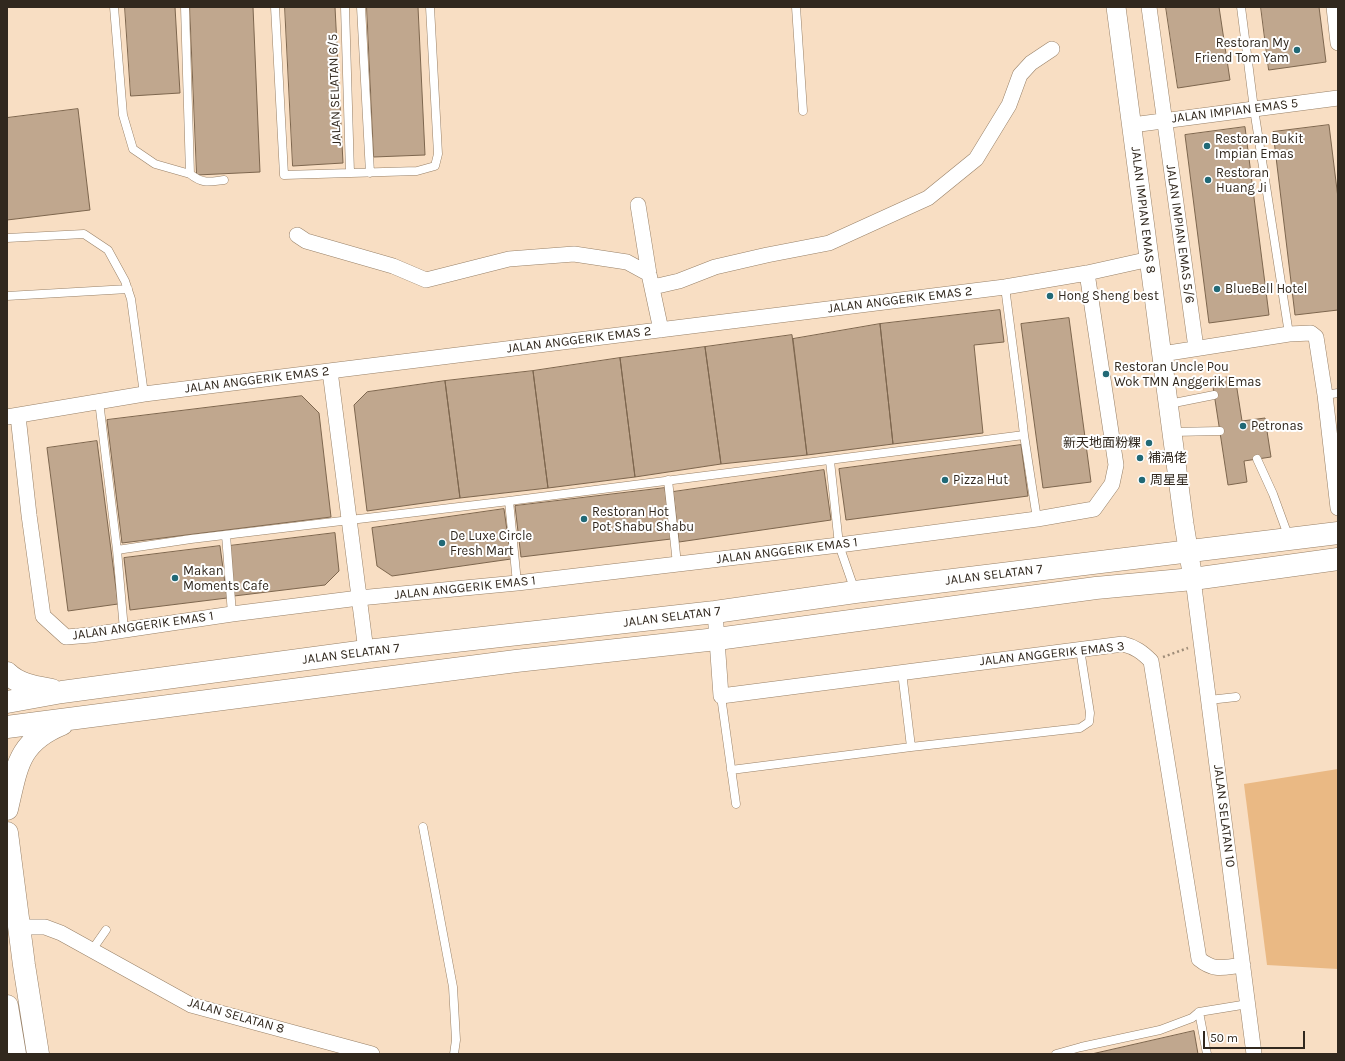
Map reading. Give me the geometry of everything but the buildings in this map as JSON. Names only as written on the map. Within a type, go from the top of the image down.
[{"type":"main road","name":"JALAN SELATAN 7","points":[[7,702],[62,692],[366,651],[715,612],[855,592],[1338,533]]},
{"type":"main road","name":"JALAN SELATAN 7","points":[[7,727],[516,661],[717,639],[1096,588],[1193,579],[1338,559]]},
{"type":"main road","points":[[7,673],[11,677],[23,683],[62,692]]},
{"type":"main road","points":[[7,809],[20,761],[29,745],[41,735],[53,728],[74,719]]},
{"type":"main road","points":[[7,833],[38,1054]]},
{"type":"main road","points":[[7,1006],[15,1054]]},
{"type":"street","name":"JALAN IMPIAN EMAS 8","points":[[1116,7],[1193,579]]},
{"type":"street","name":"JALAN IMPIAN EMAS 5/6","points":[[1149,7],[1196,348]]},
{"type":"street","points":[[1334,7],[1338,43]]},
{"type":"street","points":[[297,235],[306,241],[393,266],[426,280],[509,259],[574,254],[627,262],[651,281],[679,281],[715,267],[829,243],[928,198],[976,159],[1009,105],[1020,75],[1031,62],[1052,49]]},
{"type":"street","name":"JALAN IMPIAN EMAS 5","points":[[1132,125],[1338,98]]},
{"type":"street","points":[[638,205],[661,330]]},
{"type":"street","name":"JALAN ANGGERIK EMAS 2","points":[[12,416],[144,394],[1004,287],[1087,273],[1150,259]]},
{"type":"street","name":"JALAN ANGGERIK EMAS 1","points":[[12,416],[44,616],[66,637],[91,636],[232,614],[359,598],[517,583],[839,545],[1038,519],[1094,509],[1112,484],[1116,465],[1087,273]]},
{"type":"street","points":[[1162,354],[1289,334],[1311,334],[1316,337],[1332,394],[1338,508]]},
{"type":"street","points":[[330,371],[366,651]]},
{"type":"street","name":"JALAN SELATAN 10","points":[[1193,579],[1254,1054]]},
{"type":"street","points":[[715,612],[721,696]]},
{"type":"street","name":"JALAN ANGGERIK EMAS 3","points":[[721,696],[1123,644],[1133,646],[1144,653],[1151,661]]},
{"type":"street","points":[[1151,661],[1199,959],[1208,966],[1218,968],[1243,965]]},
{"type":"street","name":"JALAN SELATAN 8","points":[[19,927],[45,927],[61,933],[190,1004],[372,1054]]},
{"type":"lane","points":[[114,7],[124,115],[133,149],[155,164],[190,174],[204,182],[224,180]]},
{"type":"lane","points":[[185,7],[190,174]]},
{"type":"lane","points":[[275,7],[284,175],[417,171],[435,166],[438,154],[430,7]]},
{"type":"lane","name":"JALAN SELATAN 6/5","points":[[345,7],[350,173]]},
{"type":"lane","points":[[361,7],[370,173]]},
{"type":"lane","points":[[796,7],[803,111]]},
{"type":"lane","points":[[1241,7],[1254,109],[1289,334]]},
{"type":"lane","points":[[7,238],[84,234],[108,250],[118,267],[131,299],[144,394]]},
{"type":"lane","points":[[1004,287],[1024,435],[1038,519]]},
{"type":"lane","points":[[7,296],[128,289]]},
{"type":"lane","points":[[1169,404],[1214,395]]},
{"type":"lane","points":[[99,401],[117,550],[124,630]]},
{"type":"lane","points":[[1173,432],[1220,432]]},
{"type":"lane","points":[[117,550],[226,535],[830,461],[1024,435]]},
{"type":"lane","points":[[1257,459],[1273,494],[1289,539]]},
{"type":"lane","points":[[830,461],[839,545],[855,592]]},
{"type":"lane","points":[[668,480],[677,564]]},
{"type":"lane","points":[[509,501],[517,583]]},
{"type":"lane","points":[[226,535],[232,614]]},
{"type":"lane","points":[[731,770],[911,747],[1080,728],[1089,722],[1090,713],[1080,649]]},
{"type":"lane","points":[[902,672],[911,747]]},
{"type":"lane","points":[[721,696],[736,804]]},
{"type":"lane","points":[[1209,700],[1236,697]]},
{"type":"lane","points":[[423,827],[453,987],[456,1040],[454,1054]]},
{"type":"lane","points":[[92,950],[106,930]]},
{"type":"lane","points":[[1056,1054],[1160,1030],[1192,1018],[1199,1012],[1248,1004]]},
{"type":"lane","points":[[1199,1012],[1207,1054]]},
{"type":"path","points":[[1151,661],[1202,644]]},
{"type":"shaded area","points":[[1338,769],[1338,969],[1267,965],[1244,784]]},
{"type":"place","name":"Restoran My Friend Tom Yam","points":[[1297,50]]},
{"type":"place","name":"Restoran Bukit Impian Emas","points":[[1207,146]]},
{"type":"place","name":"Restoran Huang Ji","points":[[1208,180]]},
{"type":"place","name":"BlueBell Hotel","points":[[1217,289]]},
{"type":"place","name":"Hong Sheng best","points":[[1050,296]]},
{"type":"place","name":"Restoran Uncle Pou Wok TMN Anggerik Emas","points":[[1106,374]]},
{"type":"place","name":"Petronas","points":[[1243,426]]},
{"type":"place","name":"新天地面粉粿","points":[[1149,443]]},
{"type":"place","name":"補渦佬","points":[[1140,458]]},
{"type":"place","name":"Pizza Hut","points":[[945,480]]},
{"type":"place","name":"周星星","points":[[1142,480]]},
{"type":"place","name":"Restoran Hot Pot Shabu Shabu","points":[[584,519]]},
{"type":"place","name":"De Luxe Circle Fresh Mart","points":[[442,543]]},
{"type":"place","name":"Makan Moments Cafe","points":[[175,578]]}]
